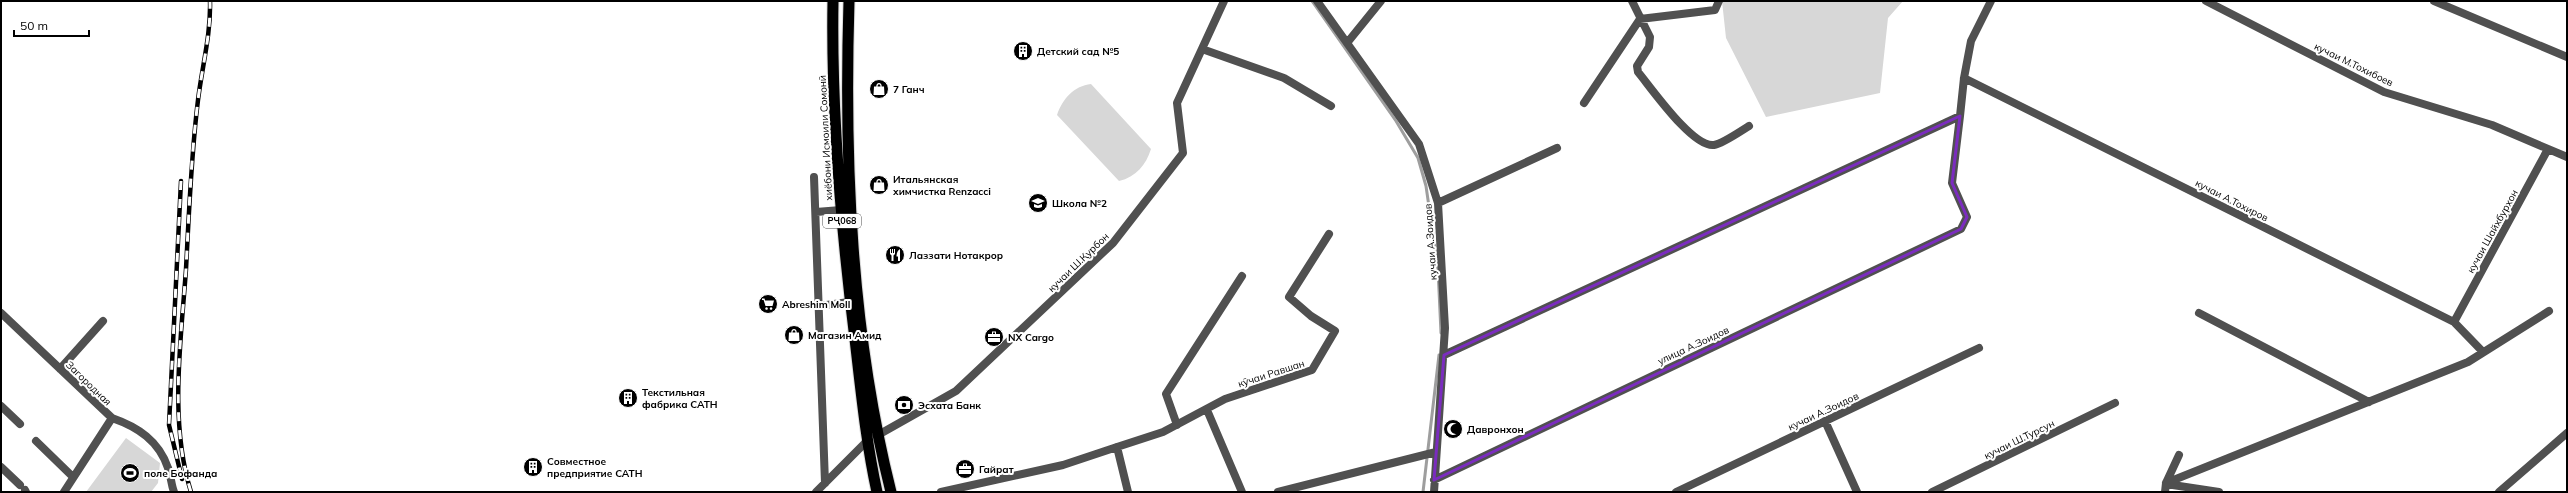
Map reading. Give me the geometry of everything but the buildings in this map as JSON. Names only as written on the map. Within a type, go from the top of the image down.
[{"type":"highway","name":"хиёбони Исмоили Сомонӣ","points":[[833,1],[834,115],[841,210],[849,302],[868,440]]},
{"type":"highway","name":"РҶ068","points":[[849,1],[851,207],[856,283],[878,435],[891,492]]},
{"type":"highway","points":[[868,440],[878,435]]},
{"type":"highway","name":"РҶ068","points":[[868,440],[877,492]]},
{"type":"street","name":"кучаи Ш.Қурбон","points":[[878,435],[956,391],[1113,243],[1183,153],[1178,103],[1224,1]]},
{"type":"street","name":"кучаи А.Зоидов","points":[[1317,1],[1419,144],[1438,203],[1444,355],[1430,453],[1434,480],[1434,492]]},
{"type":"street","points":[[1347,43],[1381,1]]},
{"type":"street","points":[[1632,1],[1650,36],[1650,42],[1639,59],[1637,66],[1638,72],[1683,126],[1700,143],[1714,145],[1749,126]]},
{"type":"street","points":[[1584,102],[1640,19],[1715,10],[1719,1]]},
{"type":"street","points":[[1444,355],[1960,116],[1964,78],[1972,41],[1991,1]]},
{"type":"street","name":"кучаи М.Тохибоев","points":[[2206,1],[2384,92],[2492,125],[2567,156]]},
{"type":"street","points":[[2434,1],[2567,57]]},
{"type":"street","points":[[1202,49],[1284,78],[1331,106]]},
{"type":"street","name":"кучаи А.Тохиров","points":[[1964,78],[2454,322],[2483,352]]},
{"type":"street","name":"улица А.Зоидов","points":[[1434,480],[1961,230],[1967,217],[1952,183],[1960,116]]},
{"type":"street","points":[[1438,203],[1557,148]]},
{"type":"street","name":"кучаи Шайхбурхон","points":[[2454,322],[2548,149]]},
{"type":"street","points":[[814,177],[825,483]]},
{"type":"street","points":[[816,212],[841,210]]},
{"type":"street","name":"кӯчаи Равшан","points":[[941,492],[1063,465],[1177,425],[1225,399],[1312,370],[1335,331],[1311,316],[1288,297],[1329,234]]},
{"type":"street","points":[[1177,425],[1166,394],[1242,276]]},
{"type":"street","points":[[819,306],[849,302]]},
{"type":"street","points":[[2165,488],[2468,362],[2549,311]]},
{"type":"street","name":"Загородная","points":[[1,312],[112,418],[64,492]]},
{"type":"street","points":[[2199,313],[2369,402]]},
{"type":"street","points":[[60,369],[103,321]]},
{"type":"street","name":"кучаи А.Зоидов","points":[[1676,492],[1979,348]]},
{"type":"street","name":"кучаи Ш.Турсун","points":[[1932,492],[2115,403]]},
{"type":"street","points":[[1,406],[20,424]]},
{"type":"street","points":[[1207,410],[1242,492]]},
{"type":"street","points":[[112,418],[133,425],[150,439],[168,467],[174,492]]},
{"type":"street","points":[[1825,421],[1857,492]]},
{"type":"street","points":[[2499,492],[2567,433]]},
{"type":"street","points":[[816,492],[868,440]]},
{"type":"street","points":[[36,441],[73,477]]},
{"type":"street","points":[[1117,447],[1128,492]]},
{"type":"street","points":[[1278,492],[1430,453]]},
{"type":"street","points":[[2165,488],[2179,455]]},
{"type":"street","points":[[1,467],[24,489]]},
{"type":"street","points":[[2165,488],[2219,492]]},
{"type":"highlighted area","points":[[1960,116],[1952,183],[1967,217],[1961,229],[1434,480],[1444,355]]},
{"type":"shaded area","points":[[1722,1],[1903,1],[1888,18],[1880,93],[1766,117],[1726,38]]},
{"type":"shaded area","points":[[1091,84],[1151,149],[1140,170],[1130,177],[1119,181],[1057,115],[1062,103],[1074,90]]},
{"type":"shaded area","name":"поле Бофанда","points":[[126,438],[160,463],[158,483],[151,492],[86,492]]},
{"type":"waterway","points":[[1312,1],[1396,121],[1418,158],[1426,186],[1438,269],[1441,333]]},
{"type":"waterway","points":[[1423,492],[1439,355]]},
{"type":"railway","points":[[191,492],[184,465],[180,437],[178,381],[190,184],[198,100],[208,38],[210,1]]},
{"type":"railway","points":[[181,181],[169,425],[182,479]]},
{"type":"place","name":"Детский сад №5","points":[[1023,51]]},
{"type":"place","name":"7 Ганч","points":[[879,89]]},
{"type":"place","name":"Итальянская химчистка Renzacci","points":[[879,185]]},
{"type":"place","name":"Школа №2","points":[[1038,203]]},
{"type":"place","name":"Лаззати Нотакрор","points":[[895,255]]},
{"type":"place","name":"Abreshim Moll","points":[[768,304]]},
{"type":"place","name":"Магазин Амид","points":[[794,335]]},
{"type":"place","name":"NX Cargo","points":[[994,337]]},
{"type":"place","name":"Текстильная фабрика САТН","points":[[628,398]]},
{"type":"place","name":"Эсxата Банк","points":[[904,405]]},
{"type":"place","name":"Давронхон","points":[[1453,429]]},
{"type":"place","name":"Совместное предприятие CATH","points":[[533,467]]},
{"type":"place","name":"Гайрат","points":[[965,469]]},
{"type":"place","name":"поле Бофанда","points":[[130,473]]}]
